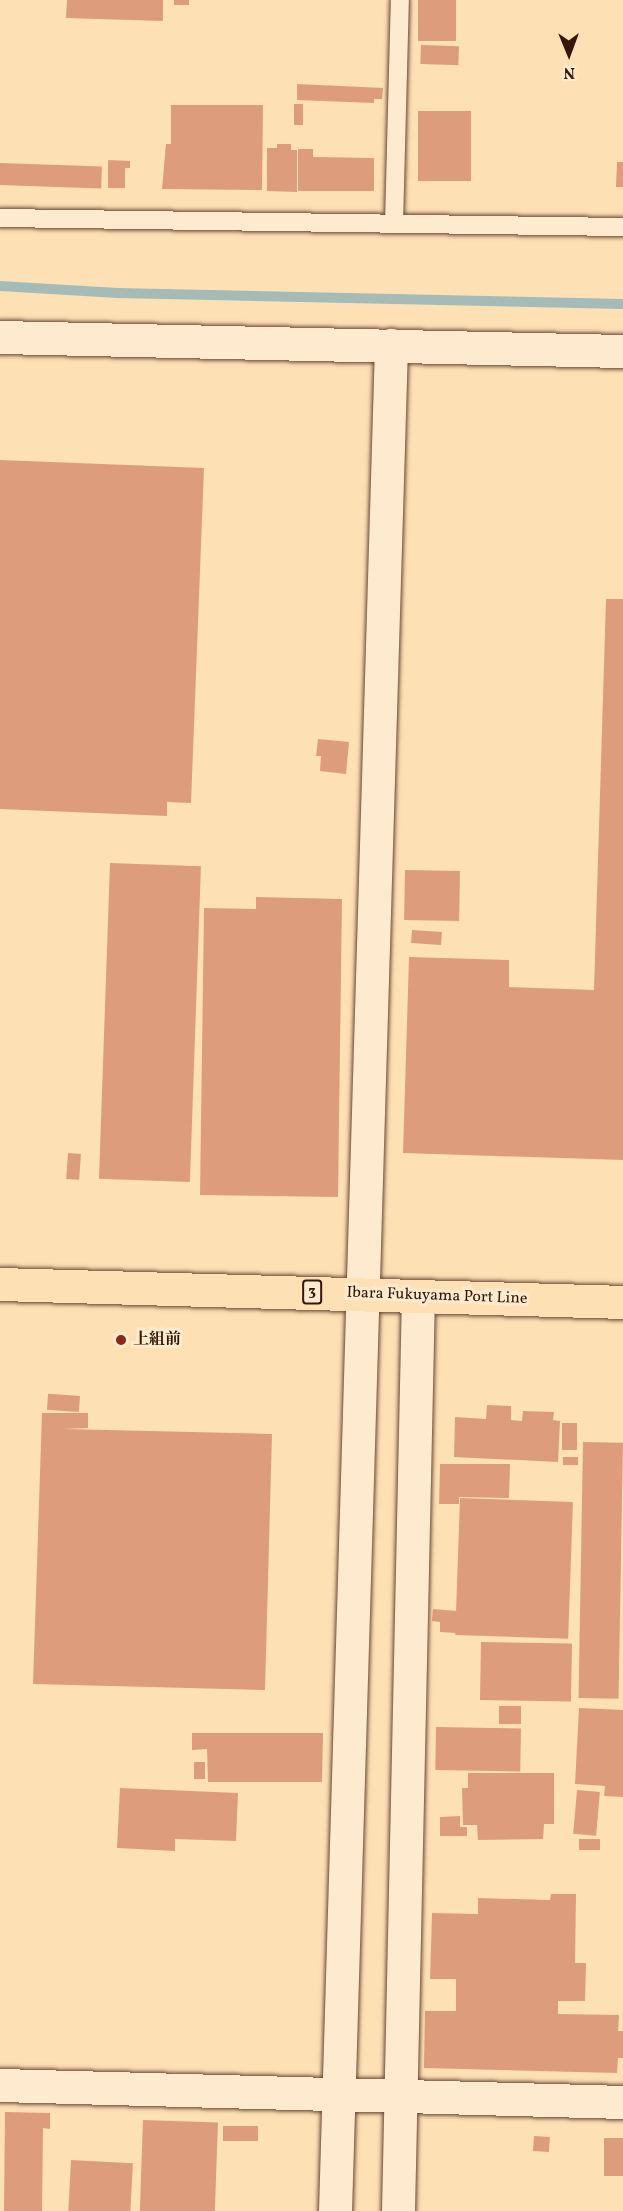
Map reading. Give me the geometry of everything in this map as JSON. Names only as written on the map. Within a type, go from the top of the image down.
[{"type":"main road","name":"Ibara Fukuyama Port Line","points":[[0,1284],[623,1302]]},
{"type":"street","points":[[0,337],[623,351]]},
{"type":"street","points":[[335,2211],[391,345]]},
{"type":"street","points":[[398,2211],[418,1296]]},
{"type":"street","points":[[0,2085],[623,2102]]},
{"type":"lane","points":[[394,224],[400,0]]},
{"type":"lane","points":[[0,218],[623,227]]},
{"type":"building","points":[[67,0],[163,0],[163,21],[66,18]]},
{"type":"building","points":[[174,0],[189,0],[189,5],[174,5]]},
{"type":"building","points":[[418,0],[456,0],[456,41],[418,41]]},
{"type":"building","points":[[421,45],[459,46],[458,65],[420,64]]},
{"type":"building","points":[[297,84],[383,88],[382,99],[374,99],[374,103],[297,100]]},
{"type":"building","points":[[294,104],[303,104],[303,125],[294,125]]},
{"type":"building","points":[[171,105],[263,105],[262,190],[162,189],[166,144],[171,144]]},
{"type":"building","points":[[418,111],[471,111],[471,181],[418,181]]},
{"type":"building","points":[[277,144],[291,144],[291,150],[297,150],[297,192],[267,191],[267,148],[277,148]]},
{"type":"building","points":[[298,149],[313,149],[313,157],[374,158],[374,191],[298,191]]},
{"type":"building","points":[[108,160],[130,161],[130,168],[125,168],[125,188],[108,188]]},
{"type":"building","points":[[617,162],[623,162],[623,187],[616,187]]},
{"type":"building","points":[[0,163],[102,167],[101,189],[0,185]]},
{"type":"building","points":[[0,460],[204,468],[191,803],[167,802],[167,816],[0,809]]},
{"type":"building","points":[[606,599],[623,599],[623,1160],[403,1153],[409,957],[509,960],[509,987],[594,990]]},
{"type":"building","points":[[318,739],[349,742],[346,774],[320,771],[321,756],[316,756]]},
{"type":"building","points":[[110,863],[201,866],[190,1182],[99,1179]]},
{"type":"building","points":[[405,870],[460,871],[459,921],[404,920]]},
{"type":"building","points":[[256,897],[342,899],[338,1197],[200,1195],[204,908],[256,909]]},
{"type":"building","points":[[412,930],[442,932],[441,945],[411,943]]},
{"type":"building","points":[[68,1153],[81,1154],[79,1180],[66,1179]]},
{"type":"building","points":[[48,1394],[80,1396],[79,1412],[47,1410]]},
{"type":"building","points":[[487,1405],[511,1406],[511,1420],[522,1421],[523,1411],[554,1412],[553,1420],[560,1421],[558,1462],[454,1457],[455,1417],[486,1419]]},
{"type":"building","points":[[42,1413],[88,1413],[88,1428],[64,1429],[272,1434],[265,1690],[33,1684]]},
{"type":"building","points":[[562,1423],[577,1423],[577,1450],[562,1450]]},
{"type":"building","points":[[583,1442],[623,1443],[619,1699],[579,1698]]},
{"type":"building","points":[[563,1457],[578,1457],[578,1465],[563,1465]]},
{"type":"building","points":[[440,1464],[510,1464],[509,1498],[459,1497],[459,1504],[439,1504]]},
{"type":"building","points":[[460,1498],[573,1502],[568,1639],[455,1635]]},
{"type":"building","points":[[433,1609],[457,1611],[456,1633],[440,1632],[440,1622],[432,1621]]},
{"type":"building","points":[[481,1642],[572,1644],[571,1702],[480,1700]]},
{"type":"building","points":[[499,1706],[521,1706],[521,1724],[499,1724]]},
{"type":"building","points":[[579,1708],[623,1710],[623,1797],[604,1796],[605,1786],[575,1784]]},
{"type":"building","points":[[436,1727],[521,1728],[520,1771],[435,1770]]},
{"type":"building","points":[[192,1733],[323,1733],[322,1782],[208,1782],[207,1749],[192,1750]]},
{"type":"building","points":[[194,1762],[205,1762],[205,1779],[194,1779]]},
{"type":"building","points":[[468,1773],[554,1773],[554,1824],[544,1824],[543,1839],[478,1840],[477,1825],[463,1825],[462,1788],[468,1788]]},
{"type":"building","points":[[120,1788],[238,1793],[236,1841],[175,1839],[175,1851],[117,1848]]},
{"type":"building","points":[[577,1790],[600,1792],[596,1836],[573,1834]]},
{"type":"building","points":[[460,1816],[460,1827],[467,1827],[467,1836],[440,1836],[440,1817]]},
{"type":"building","points":[[579,1839],[600,1839],[600,1850],[579,1850]]},
{"type":"building","points":[[551,1894],[576,1894],[575,1963],[586,1963],[585,2001],[558,2001],[558,2014],[619,2015],[618,2031],[623,2031],[623,2058],[618,2058],[617,2073],[424,2068],[425,2011],[456,2011],[456,1979],[430,1979],[432,1913],[478,1914],[478,1898],[550,1900]]},
{"type":"building","points":[[5,2112],[50,2113],[50,2129],[43,2128],[42,2211],[4,2211]]},
{"type":"building","points":[[143,2120],[218,2123],[215,2211],[140,2211]]},
{"type":"building","points":[[223,2126],[258,2126],[258,2141],[223,2141]]},
{"type":"building","points":[[534,2136],[550,2137],[549,2152],[533,2151]]},
{"type":"building","points":[[604,2138],[623,2138],[623,2176],[604,2176]]},
{"type":"building","points":[[71,2160],[133,2163],[130,2211],[68,2211]]},
{"type":"waterway","points":[[0,286],[118,293],[623,304]]},
{"type":"place","name":"上組前","points":[[121,1340]]}]
